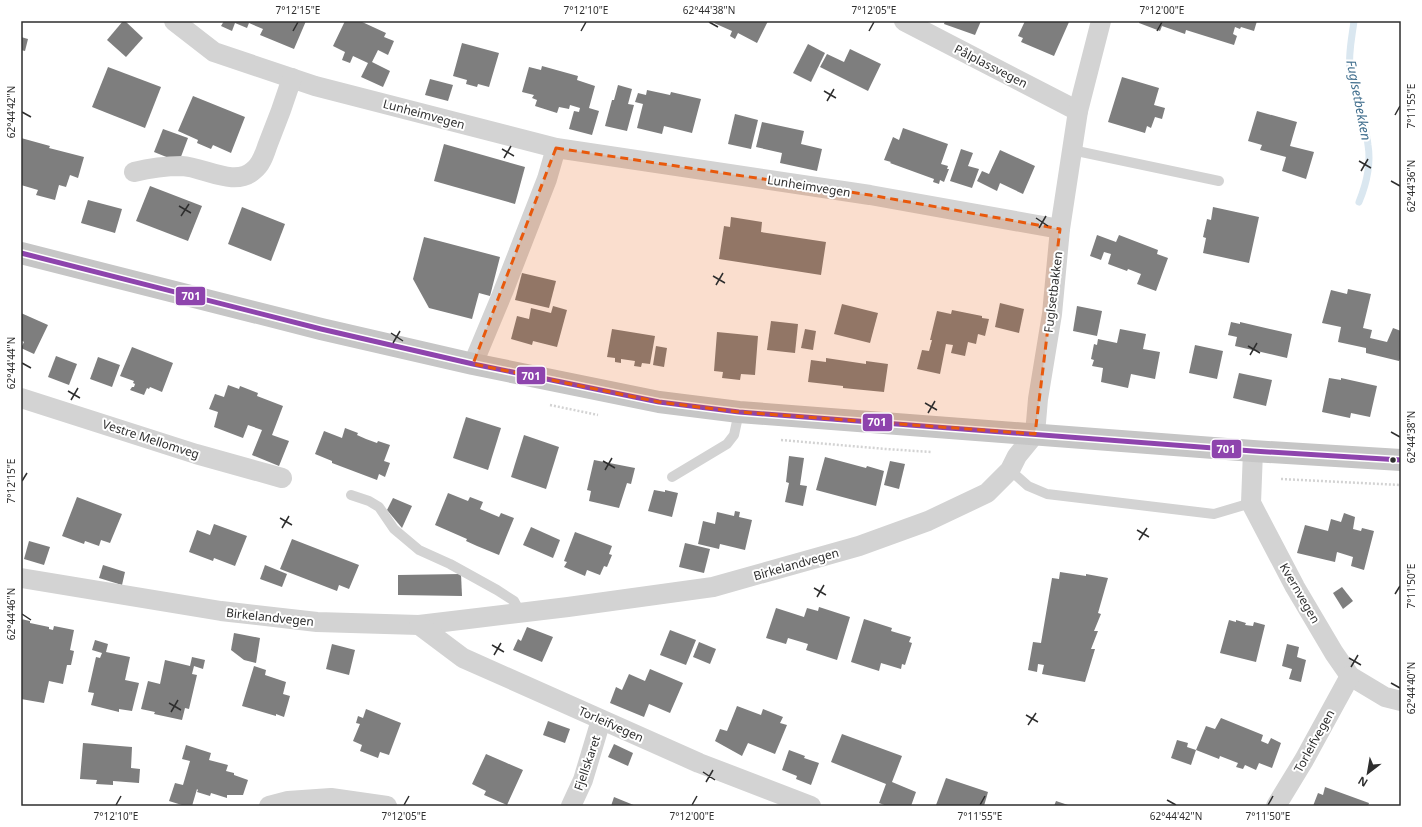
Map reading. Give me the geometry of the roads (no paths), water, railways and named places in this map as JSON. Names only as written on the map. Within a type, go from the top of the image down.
[{"type":"main road","points":[[21,253],[321,329],[473,364],[659,402],[739,412],[1253,451],[1401,460]]},
{"type":"street","name":"Lunheimvegen","points":[[174,21],[214,52],[315,86],[556,148],[870,195],[1060,228]]},
{"type":"street","name":"Pålplassvegen","points":[[904,21],[1078,111]]},
{"type":"street","name":"Fuglsetbakken","points":[[1035,434],[1038,399],[1052,314],[1060,228],[1078,111],[1102,21]]},
{"type":"street","points":[[134,172],[152,167],[182,166],[196,168],[229,178],[237,178],[247,175],[255,170],[262,159],[278,120],[292,78]]},
{"type":"street","points":[[473,364],[547,179],[556,148]]},
{"type":"street","name":"Vestre Mellomveg","points":[[21,398],[196,454],[282,478]]},
{"type":"street","name":"Birkelandvegen","points":[[21,578],[228,612],[317,622],[420,625],[712,587],[859,546],[928,521],[986,493],[1010,470],[1017,456],[1035,434]]},
{"type":"street","name":"Kvernvegen","points":[[1253,451],[1251,503],[1295,587],[1334,653],[1350,676],[1385,697],[1401,701]]},
{"type":"street","name":"Torleifvegen","points":[[420,625],[463,658],[699,763],[812,806]]},
{"type":"street","name":"Torleifvegen","points":[[1276,806],[1304,760],[1350,676]]},
{"type":"street","name":"Fjellskaret","points":[[571,806],[583,780],[601,720]]},
{"type":"street","points":[[269,806],[288,801],[331,798],[387,806]]},
{"type":"lane","points":[[1072,150],[1219,181]]},
{"type":"lane","points":[[672,477],[727,444],[734,435],[739,412]]},
{"type":"lane","points":[[1010,470],[1028,486],[1047,494],[1214,514],[1251,503]]},
{"type":"lane","points":[[350,495],[369,501],[379,508],[394,529],[419,550],[450,564],[497,590],[514,601],[520,612]]},
{"type":"waterway","name":"Fuglsetbekken","points":[[1354,21],[1350,52],[1350,70],[1367,135],[1369,152],[1367,174],[1359,202]]}]
